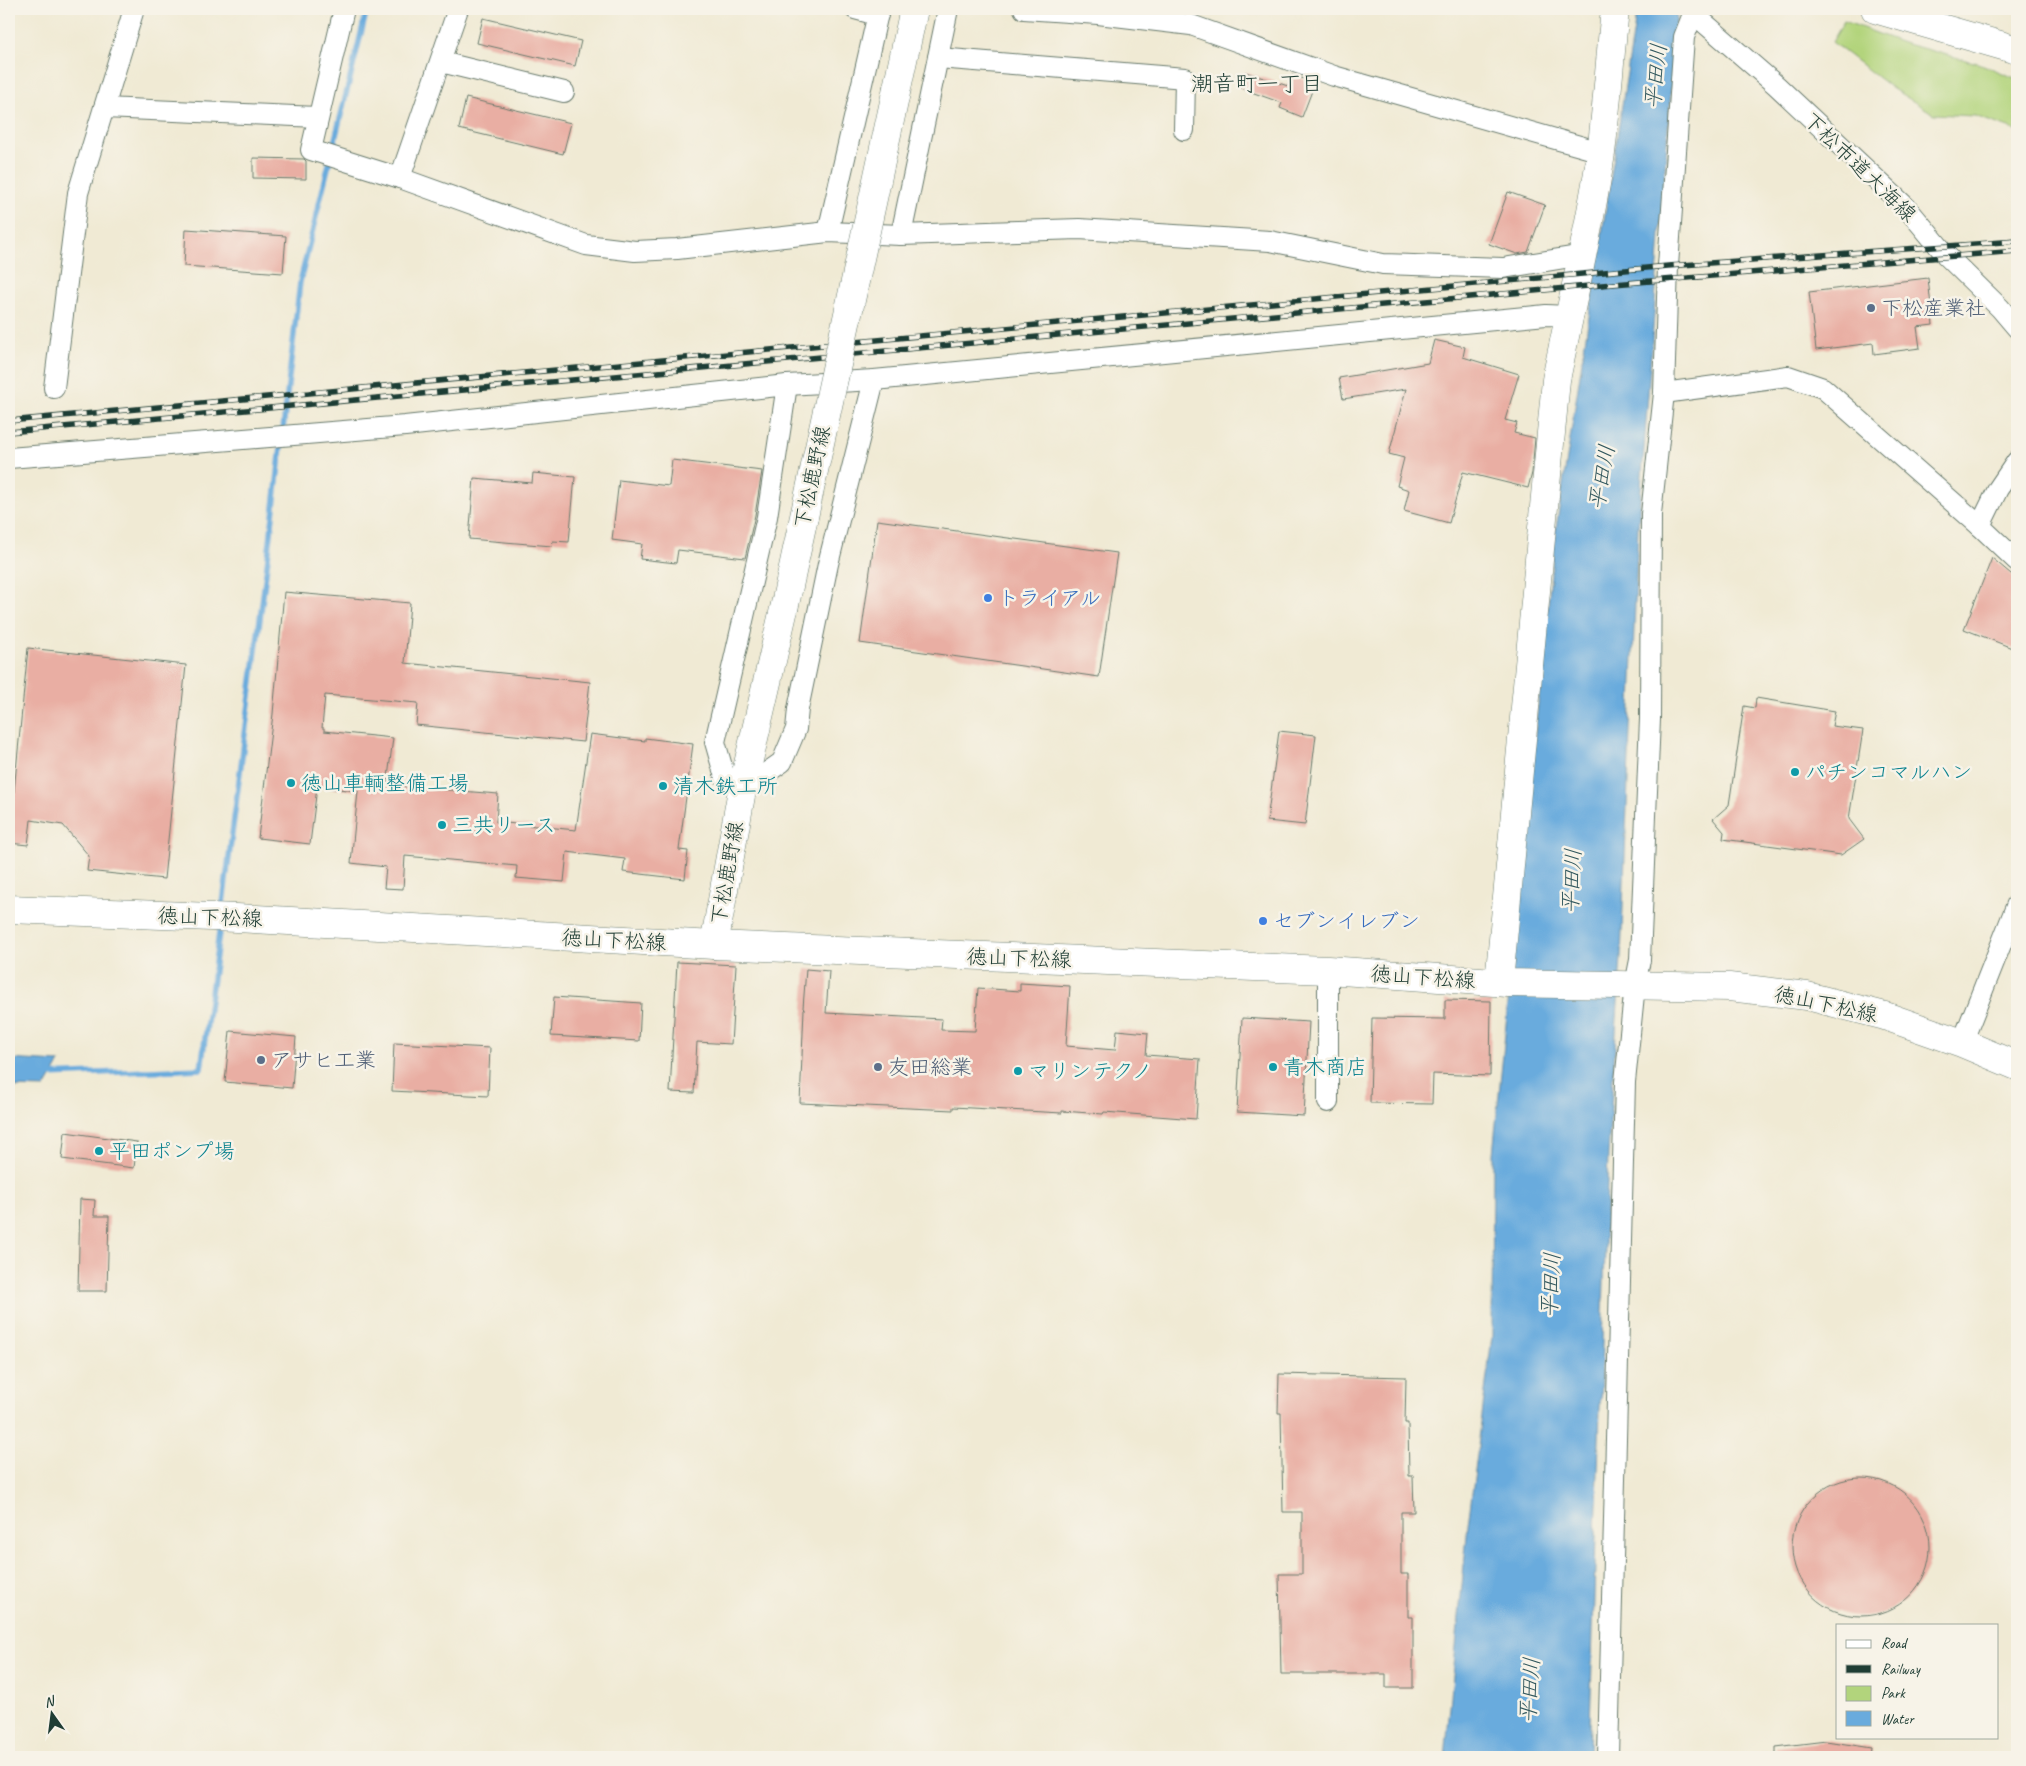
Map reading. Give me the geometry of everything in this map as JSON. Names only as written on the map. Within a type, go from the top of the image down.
[{"type":"main road","name":"下松鹿野線","points":[[714,946],[742,790],[784,609],[914,9]]},
{"type":"main road","points":[[1504,983],[1556,380],[1568,316],[1583,257],[1601,152],[1615,9]]},
{"type":"main road","points":[[1876,9],[2017,50]]},
{"type":"main road","name":"徳山下松線","points":[[9,909],[237,918],[714,946],[1328,970],[1504,983],[1729,987],[1807,996],[1885,1016],[2017,1066]]},
{"type":"street","points":[[54,388],[78,193],[134,9]]},
{"type":"street","points":[[344,9],[311,150],[400,178],[586,245],[635,251],[678,249],[828,232],[901,234],[1079,228],[1270,241],[1383,264],[1503,268],[1571,257],[1583,257]]},
{"type":"street","points":[[400,178],[458,9]]},
{"type":"street","points":[[828,232],[879,12],[855,9]]},
{"type":"street","points":[[901,234],[948,9]]},
{"type":"street","points":[[1024,9],[1098,14],[1191,26],[1334,76],[1601,152]]},
{"type":"street","points":[[1608,1757],[1626,1082],[1632,985],[1640,960],[1650,719],[1651,514],[1664,393],[1668,266],[1684,37],[1694,12]]},
{"type":"street","name":"下松市道大海線","points":[[1694,12],[1776,85],[1907,208],[1946,255],[2000,308],[2017,328]]},
{"type":"street","points":[[938,58],[1185,78],[1184,130]]},
{"type":"street","points":[[440,62],[564,92]]},
{"type":"street","points":[[104,108],[318,117]]},
{"type":"street","points":[[9,458],[405,426],[787,385],[874,380],[1546,315],[1568,316]]},
{"type":"street","points":[[1664,393],[1788,376],[1824,388],[2017,561]]},
{"type":"street","points":[[787,385],[767,517],[716,742],[725,777],[742,790],[782,762],[796,730],[798,709],[828,564],[874,380]]},
{"type":"street","points":[[1980,526],[1998,489],[2017,461]]},
{"type":"street","points":[[1962,1044],[2017,904]]},
{"type":"street","points":[[1328,970],[1328,1102]]},
{"type":"green space","points":[[1844,21],[1903,43],[1981,64],[2017,79],[2017,131],[1975,116],[1934,114],[1893,89],[1832,42]]},
{"type":"water","name":"平田川","points":[[1637,9],[1677,9],[1638,528],[1621,957],[1608,1154],[1589,1757],[1445,1757],[1468,1525],[1492,1337],[1493,1154],[1555,535]]},
{"type":"water","points":[[9,1059],[60,1062],[45,1088],[9,1087]]},
{"type":"building","points":[[483,18],[581,41],[575,66],[477,43]]},
{"type":"building","points":[[1245,72],[1288,86],[1292,75],[1315,83],[1302,117],[1280,108],[1282,103],[1240,88]]},
{"type":"building","points":[[466,98],[571,123],[563,154],[459,129]]},
{"type":"building","points":[[253,158],[304,159],[306,161],[306,179],[253,178]]},
{"type":"building","points":[[1508,192],[1545,205],[1528,252],[1517,254],[1489,244]]},
{"type":"building","points":[[186,229],[286,236],[283,273],[184,266]]},
{"type":"building","name":"下松産業社","points":[[1928,278],[1933,325],[1917,327],[1920,348],[1874,354],[1873,343],[1816,350],[1809,292]]},
{"type":"building","points":[[1434,340],[1465,347],[1463,357],[1519,374],[1505,420],[1517,423],[1514,433],[1535,438],[1532,473],[1528,488],[1463,472],[1449,523],[1404,511],[1409,490],[1397,486],[1404,458],[1389,454],[1406,389],[1343,399],[1339,378],[1428,363]]},
{"type":"building","points":[[672,460],[762,471],[755,515],[745,558],[678,550],[676,563],[640,559],[642,544],[612,540],[619,480],[669,486]]},
{"type":"building","points":[[533,473],[575,477],[569,542],[553,541],[552,546],[469,539],[474,478],[532,483]]},
{"type":"building","name":"トライアル","points":[[877,520],[1117,553],[1099,677],[860,643]]},
{"type":"building","points":[[1992,558],[2017,579],[2017,650],[1964,629]]},
{"type":"building","points":[[284,592],[410,603],[405,663],[590,682],[583,742],[416,725],[418,703],[325,695],[322,728],[324,728],[324,731],[393,738],[387,785],[498,794],[496,822],[576,830],[590,734],[645,741],[645,738],[693,744],[679,850],[688,851],[685,879],[623,872],[625,859],[567,852],[564,882],[516,878],[517,866],[405,856],[403,889],[384,888],[386,867],[351,863],[358,791],[317,787],[310,844],[258,838],[273,714]]},
{"type":"building","points":[[28,648],[186,665],[164,879],[87,871],[89,856],[63,825],[31,820],[28,845],[9,843]]},
{"type":"building","name":"パチンコマルハン","points":[[1756,698],[1835,711],[1832,726],[1863,730],[1849,819],[1864,839],[1841,855],[1723,839],[1724,832],[1713,819],[1729,805],[1744,706],[1755,708]]},
{"type":"building","points":[[1279,731],[1316,735],[1305,825],[1267,821]]},
{"type":"building","points":[[677,962],[736,965],[731,1044],[697,1042],[694,1093],[670,1092]]},
{"type":"building","points":[[806,969],[829,971],[826,1013],[942,1019],[941,1030],[975,1031],[978,988],[1020,991],[1020,983],[1070,986],[1066,1046],[1115,1050],[1117,1030],[1148,1033],[1146,1055],[1200,1059],[1196,1119],[1104,1112],[1103,1114],[1062,1111],[1062,1113],[953,1107],[953,1110],[800,1103]]},
{"type":"building","points":[[554,997],[641,1003],[639,1041],[551,1036]]},
{"type":"building","points":[[1445,1000],[1491,1001],[1490,1076],[1433,1074],[1432,1104],[1370,1103],[1372,1018],[1445,1019]]},
{"type":"building","name":"青木商店","points":[[1242,1018],[1309,1022],[1304,1116],[1237,1112]]},
{"type":"building","name":"アサヒ工業","points":[[230,1031],[296,1037],[292,1088],[225,1082]]},
{"type":"building","points":[[394,1043],[490,1048],[488,1096],[392,1091]]},
{"type":"building","name":"平田ポンプ場","points":[[65,1132],[137,1142],[134,1168],[62,1159]]},
{"type":"building","points":[[80,1199],[95,1200],[94,1216],[109,1216],[107,1291],[78,1291]]},
{"type":"building","points":[[1279,1374],[1406,1377],[1405,1423],[1408,1423],[1409,1476],[1413,1476],[1414,1512],[1401,1512],[1401,1574],[1408,1574],[1408,1617],[1413,1617],[1413,1688],[1386,1688],[1386,1674],[1281,1674],[1279,1574],[1302,1574],[1302,1512],[1283,1512],[1281,1413],[1278,1413]]},
{"type":"building","points":[[1861,1478],[1875,1479],[1888,1483],[1900,1489],[1910,1498],[1919,1508],[1925,1520],[1929,1533],[1929,1561],[1925,1574],[1919,1586],[1910,1596],[1900,1605],[1888,1611],[1875,1615],[1861,1616],[1847,1615],[1834,1611],[1822,1605],[1812,1596],[1803,1586],[1797,1574],[1793,1561],[1792,1547],[1793,1533],[1797,1520],[1803,1508],[1812,1498],[1822,1489],[1834,1483],[1847,1479]]},
{"type":"building","points":[[1826,1741],[1872,1748],[1871,1757],[1776,1757],[1776,1747]]},
{"type":"waterway","points":[[222,911],[270,542],[300,282],[367,9]]},
{"type":"waterway","points":[[46,1075],[201,1069],[220,925]]},
{"type":"railway","points":[[9,421],[1668,266],[2017,241]]},
{"type":"railway","points":[[9,432],[1577,287],[2017,251]]},
{"type":"place","name":"下松産業社","points":[[1871,308]]},
{"type":"place","name":"トライアル","points":[[988,598]]},
{"type":"place","name":"パチンコマルハン","points":[[1795,772]]},
{"type":"place","name":"徳山車輌整備工場","points":[[291,783]]},
{"type":"place","name":"清木鉄工所","points":[[663,786]]},
{"type":"place","name":"三共リース","points":[[442,825]]},
{"type":"place","name":"セブンイレブン","points":[[1263,921]]},
{"type":"place","name":"アサヒ工業","points":[[261,1060]]},
{"type":"place","name":"友田総業","points":[[878,1067]]},
{"type":"place","name":"青木商店","points":[[1273,1067]]},
{"type":"place","name":"マリンテクノ","points":[[1018,1071]]},
{"type":"place","name":"平田ポンプ場","points":[[99,1151]]},
{"type":"district","name":"潮音町一丁目","points":[[1257,83]]}]
